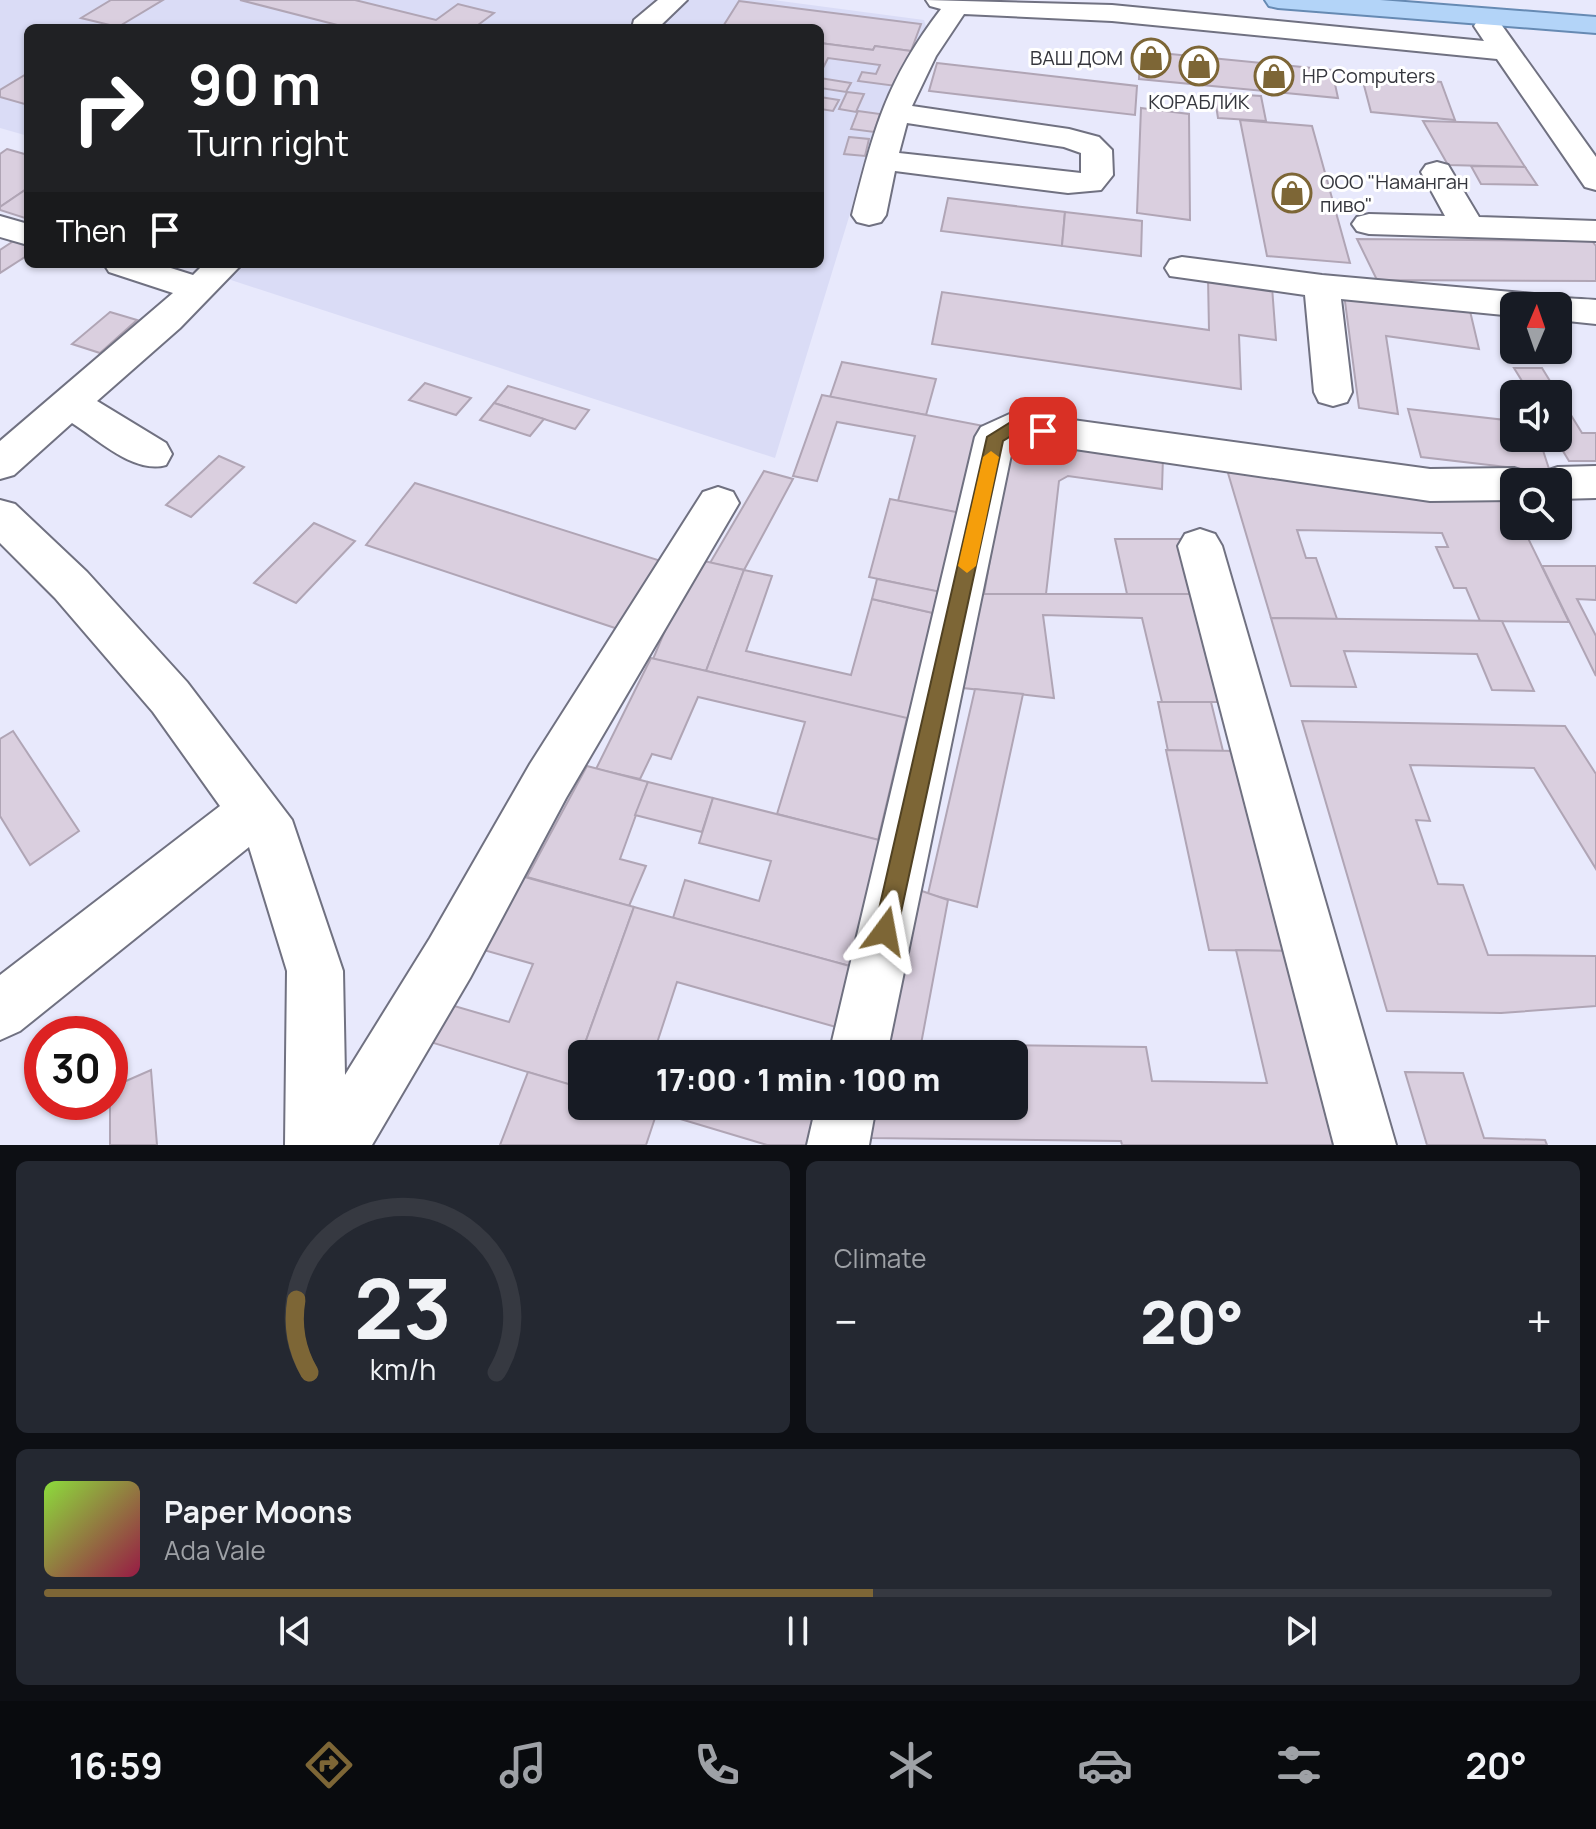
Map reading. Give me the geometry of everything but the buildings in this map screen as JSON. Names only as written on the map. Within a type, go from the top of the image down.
[{"type":"main road","points":[[1278,0],[1596,25]]},
{"type":"main road","points":[[1587,0],[1596,1]]},
{"type":"street","points":[[646,24],[674,0]]},
{"type":"street","points":[[869,215],[895,112],[948,3],[1110,7],[1504,51]]},
{"type":"street","points":[[1483,17],[1596,180]]},
{"type":"street","points":[[883,160],[1068,183],[1090,183],[1097,175],[1096,150],[1069,138],[895,112]]},
{"type":"street","points":[[1437,172],[1468,227]]},
{"type":"street","points":[[1369,224],[1596,231]]},
{"type":"street","points":[[0,226],[24,234]]},
{"type":"street","points":[[151,268],[212,276]]},
{"type":"street","points":[[1182,268],[1322,286],[1500,303]]},
{"type":"street","points":[[0,464],[212,276]]},
{"type":"street","points":[[1322,286],[1333,392]]},
{"type":"street","points":[[1572,309],[1596,312]]},
{"type":"street","points":[[70,403],[152,454]]},
{"type":"street","points":[[861,1040],[995,437],[1014,426],[1430,485],[1500,484]]},
{"type":"street","points":[[1572,483],[1596,482]]},
{"type":"street","points":[[337,1145],[450,958],[548,781],[718,503]]},
{"type":"street","points":[[0,516],[71,585],[170,697],[274,838],[315,971],[316,1145]]},
{"type":"street","points":[[1200,546],[1365,1145]]},
{"type":"street","points":[[0,1011],[254,811]]},
{"type":"street","points":[[838,1145],[843,1120]]},
{"type":"shaded area","points":[[0,0],[773,0],[924,20],[927,29],[853,204],[775,458],[228,279],[238,268],[824,268],[824,24],[24,24],[24,135],[0,128]]},
{"type":"slow traffic","points":[[967,566],[991,457]]},
{"type":"place","name":"ВАШ ДОМ","points":[[1151,58]]},
{"type":"place","name":"КОРАБЛИК","points":[[1199,66]]},
{"type":"place","name":"HP Computers","points":[[1274,76]]},
{"type":"place","name":"ООО \"Наманган пиво\"","points":[[1292,193]]},
{"type":"route","points":[[885,931],[995,437],[1014,426],[1043,431]]}]
